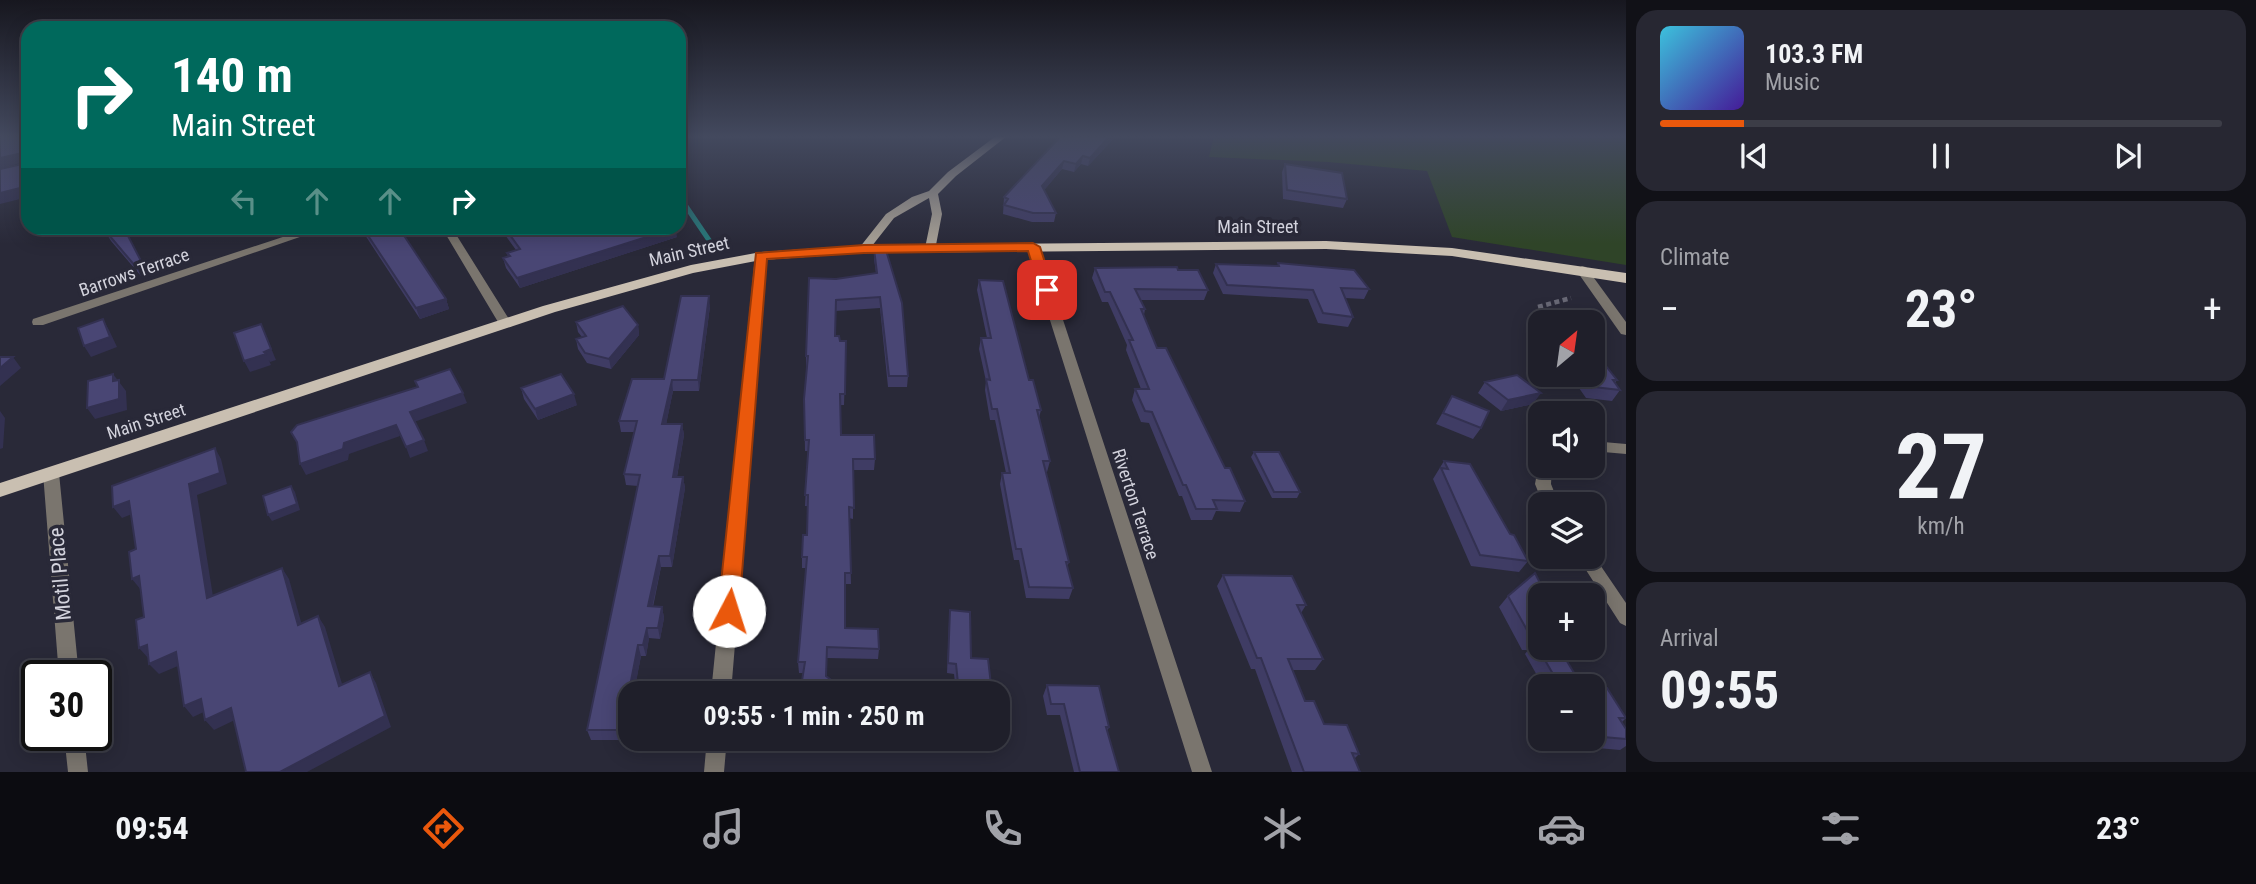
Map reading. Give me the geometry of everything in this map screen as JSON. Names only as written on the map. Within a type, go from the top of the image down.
[{"type":"main road","name":"Main Street","points":[[0,490],[506,324],[653,279],[761,256],[864,249],[1326,245],[1404,248],[1513,259],[1626,278]]},
{"type":"street","points":[[864,249],[890,215],[933,193],[955,172]]},
{"type":"street","points":[[931,248],[937,214],[933,193]]},
{"type":"street","name":"Barrows Terrace","points":[[38,322],[299,235]]},
{"type":"street","points":[[451,235],[506,324]]},
{"type":"street","name":"Riverton Terrace","points":[[1033,247],[1202,772]]},
{"type":"street","points":[[722,681],[761,256]]},
{"type":"street","points":[[1582,270],[1593,290],[1626,331]]},
{"type":"street","points":[[1605,447],[1626,449]]},
{"type":"street","name":"Motil Place","points":[[51,473],[68,660]]},
{"type":"street","points":[[1594,569],[1626,618]]},
{"type":"street","points":[[76,751],[78,772]]},
{"type":"street","points":[[714,772],[716,751]]},
{"type":"path","points":[[1538,307],[1571,298]]},
{"type":"green space","points":[[1427,172],[1626,172],[1626,265],[1452,237]]},
{"type":"building","points":[[0,172],[21,172],[21,188],[0,193]]},
{"type":"building","points":[[1027,172],[1054,172],[1042,186],[1056,213],[1033,213],[1004,205],[1008,199],[1004,197]]},
{"type":"building","points":[[1286,172],[1336,172],[1342,173],[1347,199],[1287,190]]},
{"type":"building","points":[[109,235],[128,235],[142,263],[136,267]]},
{"type":"building","points":[[368,235],[404,235],[446,299],[416,308]]},
{"type":"building","points":[[510,235],[653,235],[517,278],[503,258],[510,256],[507,253],[520,249]]},
{"type":"building","points":[[885,247],[902,303],[908,376],[889,376],[880,297],[836,300],[835,336],[839,336],[840,341],[846,341],[845,394],[840,394],[841,435],[874,435],[875,459],[853,459],[854,508],[849,507],[851,573],[845,573],[845,628],[878,629],[879,649],[827,647],[826,676],[832,681],[802,681],[805,662],[798,662],[807,557],[802,557],[803,535],[807,535],[808,495],[805,495],[809,440],[805,440],[804,399],[808,356],[809,278],[836,279],[877,273],[874,249]]},
{"type":"building","points":[[1278,263],[1354,270],[1369,289],[1341,288],[1353,317],[1323,313],[1313,290],[1227,285],[1216,264],[1279,266]]},
{"type":"building","points":[[1177,267],[1178,270],[1198,270],[1208,290],[1135,289],[1145,309],[1141,309],[1157,348],[1166,348],[1225,468],[1230,468],[1245,501],[1213,500],[1217,509],[1196,509],[1152,412],[1145,411],[1135,389],[1149,389],[1129,340],[1133,340],[1110,292],[1105,292],[1095,268]]},
{"type":"building","points":[[979,280],[1003,281],[1029,380],[1033,380],[1041,410],[1037,410],[1050,461],[1043,461],[1073,588],[1029,587],[1021,549],[1016,549],[1002,473],[1010,473],[997,409],[992,409],[986,379],[990,380],[981,338],[991,338]]},
{"type":"building","points":[[681,296],[709,296],[698,380],[672,380],[662,424],[682,424],[673,477],[683,477],[670,556],[659,556],[648,606],[662,607],[658,628],[647,628],[643,645],[638,645],[631,681],[618,681],[618,730],[587,730],[640,475],[624,474],[637,421],[619,421],[632,379],[664,379]]},
{"type":"building","points":[[623,306],[638,325],[609,359],[585,353],[576,339],[586,336],[576,322]]},
{"type":"building","points":[[103,319],[110,337],[84,346],[78,328]]},
{"type":"building","points":[[261,324],[271,349],[264,352],[266,354],[244,361],[234,333]]},
{"type":"building","points":[[0,357],[13,357],[0,368]]},
{"type":"building","points":[[1605,365],[1617,380],[1613,380],[1620,390],[1594,387],[1605,387]]},
{"type":"building","points":[[450,369],[463,393],[410,412],[424,440],[406,447],[396,425],[344,443],[343,449],[300,464],[297,442],[291,432],[297,425],[418,387],[415,381]]},
{"type":"building","points":[[113,374],[113,381],[119,380],[119,399],[87,408],[88,381]]},
{"type":"building","points":[[561,374],[574,394],[535,409],[521,388]]},
{"type":"building","points":[[1517,375],[1528,383],[1528,387],[1541,393],[1508,400],[1485,382]]},
{"type":"building","points":[[1452,396],[1489,411],[1481,428],[1443,413]]},
{"type":"building","points":[[215,448],[220,473],[189,484],[207,598],[282,568],[298,625],[318,616],[339,686],[370,672],[385,716],[280,772],[246,772],[231,708],[205,720],[201,699],[184,706],[176,652],[149,664],[147,645],[139,648],[136,620],[144,617],[139,576],[132,579],[129,552],[136,549],[129,501],[113,507],[112,486]]},
{"type":"building","points":[[1254,452],[1279,452],[1300,492],[1274,492]]},
{"type":"building","points":[[1444,461],[1470,464],[1528,561],[1480,555],[1441,468],[1448,469]]},
{"type":"building","points":[[291,486],[297,504],[268,515],[263,496]]},
{"type":"building","points":[[1535,573],[1540,583],[1528,583],[1528,632],[1508,596]]},
{"type":"building","points":[[1223,575],[1292,576],[1306,605],[1297,605],[1323,659],[1288,659],[1305,701],[1314,701],[1324,724],[1347,725],[1359,754],[1352,753],[1360,772],[1304,772],[1261,658],[1257,658]]},
{"type":"building","points":[[950,610],[970,612],[971,658],[988,659],[991,681],[958,681],[956,664],[948,663]]},
{"type":"building","points":[[1545,660],[1566,660],[1575,674],[1553,674]]},
{"type":"building","points":[[1047,685],[1099,686],[1109,727],[1106,727],[1119,772],[1080,772],[1064,704],[1051,704]]},
{"type":"building","points":[[1605,688],[1626,718],[1619,718],[1626,729],[1626,739],[1605,737]]},
{"type":"waterway","points":[[686,206],[713,246]]},
{"type":"route","points":[[729,611],[761,256],[864,249],[1033,247],[1047,290]]}]
